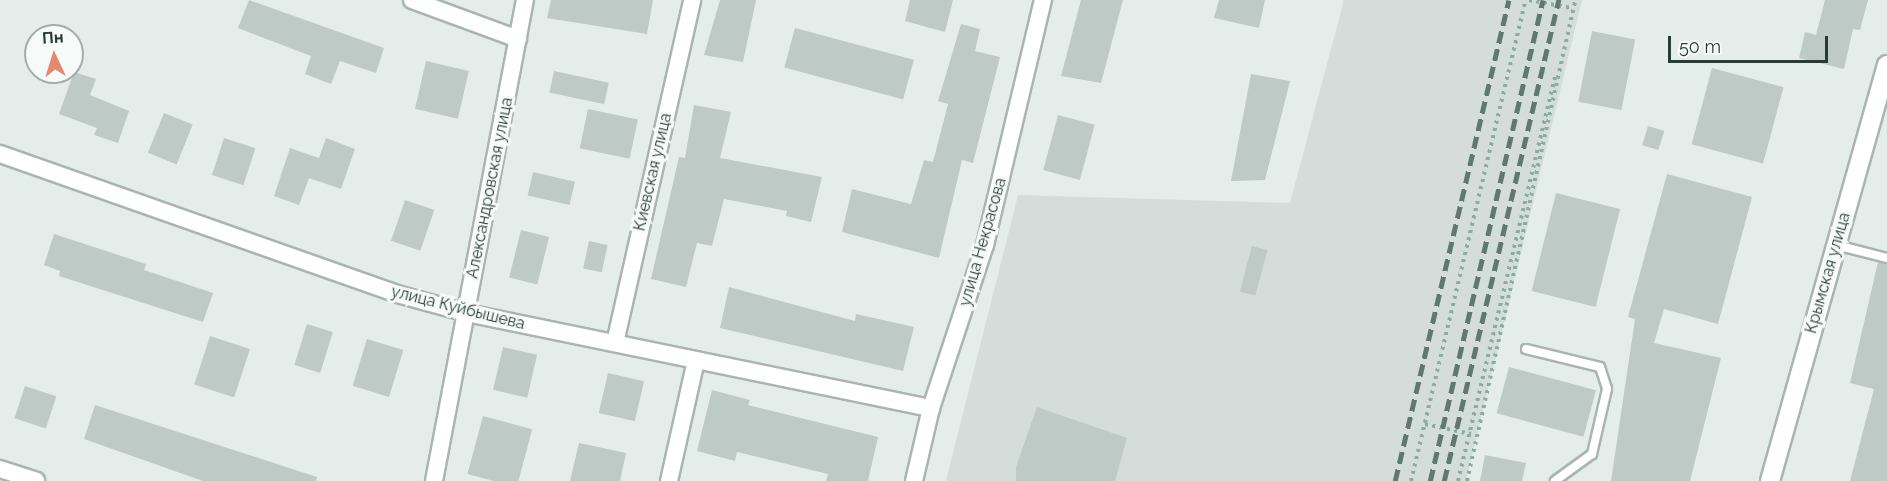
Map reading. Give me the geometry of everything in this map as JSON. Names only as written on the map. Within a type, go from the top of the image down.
[{"type":"main road","name":"Крымская улица","points":[[1770,481],[1887,65]]},
{"type":"street","points":[[412,0],[518,39]]},
{"type":"street","name":"Александровская улица","points":[[434,481],[525,0]]},
{"type":"street","name":"Киевская улица","points":[[615,343],[692,0]]},
{"type":"street","name":"улица Некрасова","points":[[914,481],[931,408],[985,245],[1043,0]]},
{"type":"street","name":"улица Куйбышева","points":[[0,154],[397,294],[467,313],[931,408]]},
{"type":"street","points":[[669,481],[696,360]]},
{"type":"street","points":[[0,469],[36,481]]},
{"type":"lane","points":[[1836,244],[1887,258]]},
{"type":"lane","points":[[1526,349],[1600,367],[1607,389],[1593,454],[1555,481]]},
{"type":"path","points":[[1411,481],[1528,0],[1572,8]]},
{"type":"path","points":[[1458,481],[1575,0]]},
{"type":"path","points":[[1467,481],[1572,8]]},
{"type":"path","points":[[1425,424],[1477,435]]},
{"type":"shaded area","points":[[1344,0],[1582,0],[1466,481],[946,481],[1018,195],[1290,203]]},
{"type":"building","points":[[249,0],[384,48],[376,73],[340,61],[331,84],[305,74],[311,56],[238,28]]},
{"type":"building","points":[[551,0],[653,0],[647,34],[547,18]]},
{"type":"building","points":[[720,0],[756,0],[743,62],[704,55]]},
{"type":"building","points":[[910,0],[953,0],[945,32],[905,21]]},
{"type":"building","points":[[1081,0],[1123,0],[1101,83],[1061,76]]},
{"type":"building","points":[[1219,0],[1265,0],[1259,28],[1214,18]]},
{"type":"building","points":[[1825,0],[1868,0],[1860,30],[1853,29],[1844,69],[1799,58],[1805,32],[1816,35]]},
{"type":"building","points":[[961,24],[980,29],[975,51],[1000,57],[973,163],[962,160],[939,258],[842,232],[852,189],[911,204],[924,160],[933,162],[948,104],[938,101]]},
{"type":"building","points":[[795,28],[914,60],[903,99],[784,68]]},
{"type":"building","points":[[1592,31],[1635,39],[1621,110],[1578,102]]},
{"type":"building","points":[[426,61],[469,71],[458,119],[415,109]]},
{"type":"building","points":[[1712,68],[1783,87],[1763,163],[1692,144]]},
{"type":"building","points":[[554,71],[609,83],[604,104],[549,93]]},
{"type":"building","points":[[1251,74],[1290,81],[1265,180],[1231,181]]},
{"type":"building","points":[[84,75],[96,79],[90,95],[129,111],[118,143],[94,135],[97,128],[59,114],[70,84],[84,84]]},
{"type":"building","points":[[694,105],[731,112],[720,158],[822,177],[811,222],[786,216],[787,211],[724,199],[712,246],[697,243],[686,287],[651,279],[679,157],[685,158]]},
{"type":"building","points":[[588,109],[638,120],[630,159],[580,148]]},
{"type":"building","points":[[164,113],[193,125],[177,164],[148,153]]},
{"type":"building","points":[[1058,115],[1095,125],[1080,180],[1043,170]]},
{"type":"building","points":[[1648,126],[1664,131],[1658,150],[1642,145]]},
{"type":"building","points":[[224,138],[255,148],[243,185],[212,175]]},
{"type":"building","points":[[326,138],[355,149],[341,189],[309,178],[299,205],[274,196],[290,148],[319,158]]},
{"type":"building","points":[[533,172],[575,182],[569,205],[528,195]]},
{"type":"building","points":[[1667,174],[1752,197],[1718,324],[1664,309],[1654,343],[1721,358],[1690,481],[1611,481],[1635,319],[1628,317]]},
{"type":"building","points":[[1556,193],[1620,209],[1596,307],[1532,291]]},
{"type":"building","points":[[405,200],[434,210],[420,251],[391,241]]},
{"type":"building","points":[[521,230],[549,237],[537,285],[509,278]]},
{"type":"building","points":[[54,234],[146,264],[144,270],[213,293],[203,322],[59,276],[60,271],[44,265]]},
{"type":"building","points":[[589,241],[608,245],[602,272],[583,268]]},
{"type":"building","points":[[1252,246],[1267,250],[1255,296],[1240,291]]},
{"type":"building","points":[[1878,262],[1887,264],[1887,481],[1850,481],[1874,389],[1850,383]]},
{"type":"building","points":[[729,287],[855,321],[856,314],[914,327],[903,371],[720,328]]},
{"type":"building","points":[[307,324],[333,332],[320,373],[294,365]]},
{"type":"building","points":[[210,336],[250,349],[234,397],[194,385]]},
{"type":"building","points":[[367,339],[403,350],[389,397],[353,386]]},
{"type":"building","points":[[503,347],[537,355],[527,398],[493,390]]},
{"type":"building","points":[[1509,367],[1596,390],[1584,437],[1497,413]]},
{"type":"building","points":[[608,373],[644,381],[635,421],[599,413]]},
{"type":"building","points":[[25,386],[56,396],[46,429],[14,418]]},
{"type":"building","points":[[712,390],[750,400],[748,405],[878,437],[868,481],[826,481],[828,474],[737,452],[735,461],[697,451]]},
{"type":"building","points":[[95,405],[317,477],[316,481],[203,481],[84,439]]},
{"type":"building","points":[[1037,407],[1127,438],[1115,481],[1016,481],[1016,467]]},
{"type":"building","points":[[483,416],[532,429],[518,481],[494,481],[467,474]]},
{"type":"building","points":[[579,443],[626,453],[620,481],[570,481]]},
{"type":"building","points":[[1485,455],[1526,463],[1522,481],[1480,481]]},
{"type":"railway","points":[[1395,481],[1509,0]]},
{"type":"railway","points":[[1430,481],[1543,0]]},
{"type":"railway","points":[[1444,481],[1559,0]]}]
